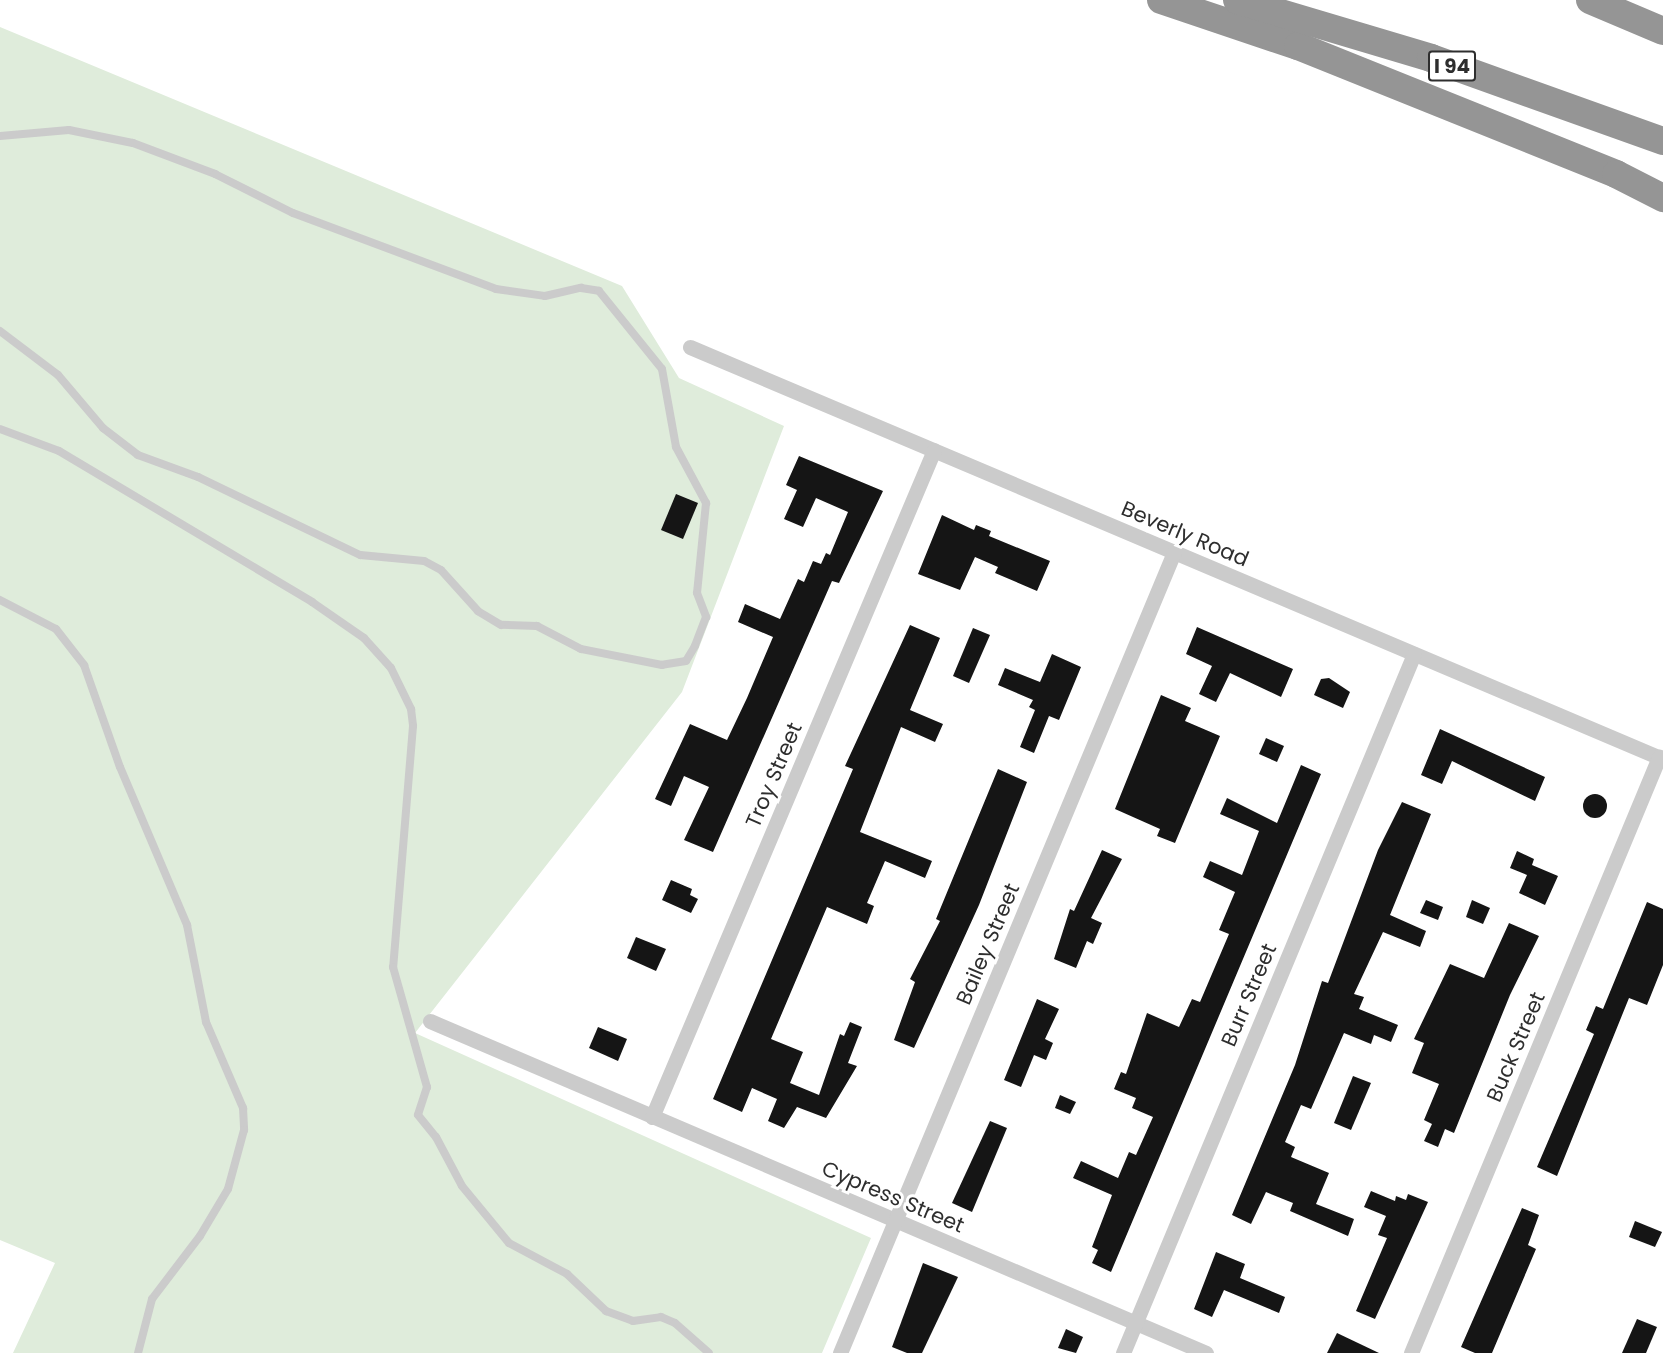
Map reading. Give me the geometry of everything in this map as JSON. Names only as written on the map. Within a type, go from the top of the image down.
[{"type":"highway","points":[[1161,0],[1298,46],[1616,174],[1663,198]]},
{"type":"highway","name":"I 94","points":[[1238,0],[1431,58],[1663,141]]},
{"type":"highway","points":[[1590,0],[1663,32]]},
{"type":"street","name":"Beverly Road","points":[[690,346],[1661,758]]},
{"type":"street","name":"Troy Street","points":[[652,1117],[934,450]]},
{"type":"street","name":"Bailey Street","points":[[840,1353],[1174,552]]},
{"type":"street","name":"Burr Street","points":[[1123,1353],[1414,654]]},
{"type":"street","name":"Buck Street","points":[[1411,1353],[1661,758]]},
{"type":"street","name":"Cypress Street","points":[[430,1021],[1206,1353]]},
{"type":"lane","points":[[0,136],[69,130],[133,143],[215,174],[293,213],[495,289],[545,296],[581,288],[599,291],[662,369],[676,447],[706,503],[696,593],[706,617],[692,652],[678,665],[662,665],[580,649],[537,626],[501,625],[478,611],[441,570],[424,561],[360,555],[198,477],[147,460],[103,428],[45,364],[0,331]]},
{"type":"lane","points":[[0,429],[59,451],[312,602],[364,638],[391,668],[411,709],[413,726],[393,967],[427,1087],[418,1115],[436,1137],[462,1186],[509,1243],[567,1274],[606,1311],[633,1321],[661,1317],[675,1323],[709,1353]]},
{"type":"lane","points":[[0,600],[56,629],[84,665],[120,767],[187,925],[206,1022],[243,1108],[244,1130],[228,1189],[200,1236],[152,1299],[138,1353]]},
{"type":"green space","points":[[0,27],[622,286],[679,378],[784,426],[682,692],[415,1033],[871,1238],[822,1353],[13,1353],[55,1263],[0,1240]]},
{"type":"building","points":[[799,456],[883,491],[839,583],[832,581],[713,852],[684,840],[709,787],[684,776],[671,806],[655,799],[690,724],[727,740],[747,698],[773,637],[738,622],[745,604],[780,619],[798,579],[804,582],[813,561],[821,564],[826,553],[830,555],[848,512],[816,498],[803,527],[784,519],[797,490],[786,485]]},
{"type":"building","points":[[676,494],[698,503],[683,539],[661,530]]},
{"type":"building","points":[[942,515],[974,530],[976,525],[991,531],[989,536],[1050,561],[1037,591],[995,573],[998,567],[975,557],[960,590],[918,574]]},
{"type":"building","points":[[910,625],[940,638],[910,710],[943,724],[935,742],[901,727],[860,832],[932,861],[925,878],[885,861],[867,903],[874,906],[867,924],[827,907],[771,1039],[803,1052],[790,1083],[819,1095],[840,1034],[844,1036],[850,1022],[862,1027],[848,1063],[857,1066],[826,1118],[797,1107],[784,1128],[768,1121],[777,1099],[752,1088],[742,1112],[713,1099],[853,769],[845,766]]},
{"type":"building","points":[[1197,627],[1293,669],[1281,697],[1230,673],[1216,702],[1199,694],[1212,666],[1186,654]]},
{"type":"building","points":[[973,628],[990,635],[969,683],[953,676]]},
{"type":"building","points":[[1052,654],[1081,667],[1059,720],[1049,716],[1034,753],[1020,747],[1035,710],[1029,707],[1033,700],[998,685],[1005,668],[1040,682]]},
{"type":"building","points":[[1329,678],[1350,692],[1343,708],[1314,695],[1321,679]]},
{"type":"building","points":[[1161,695],[1191,708],[1185,721],[1220,736],[1175,843],[1157,836],[1160,829],[1115,809]]},
{"type":"building","points":[[1440,729],[1545,777],[1535,801],[1452,761],[1442,784],[1421,775]]},
{"type":"building","points":[[1266,738],[1284,746],[1277,762],[1259,754]]},
{"type":"building","points":[[1301,765],[1321,774],[1111,1272],[1092,1263],[1098,1250],[1092,1247],[1112,1195],[1073,1178],[1081,1161],[1118,1178],[1129,1152],[1136,1155],[1153,1117],[1132,1108],[1136,1098],[1114,1089],[1121,1072],[1126,1074],[1147,1013],[1179,1027],[1192,999],[1200,1002],[1229,934],[1219,930],[1235,892],[1203,877],[1210,861],[1242,875],[1259,831],[1220,814],[1227,798],[1277,823]]},
{"type":"building","points":[[998,769],[1027,782],[979,905],[914,1048],[894,1040],[915,982],[910,979],[940,921],[936,919]]},
{"type":"building","points":[[1595,794],[1604,797],[1607,806],[1604,815],[1595,818],[1586,815],[1583,806],[1586,797]]},
{"type":"building","points":[[1402,802],[1431,814],[1390,915],[1426,931],[1420,947],[1383,932],[1354,994],[1364,997],[1359,1009],[1398,1025],[1391,1042],[1374,1035],[1371,1044],[1344,1033],[1311,1109],[1301,1105],[1285,1142],[1295,1147],[1291,1157],[1329,1173],[1316,1204],[1354,1219],[1348,1236],[1290,1211],[1293,1203],[1266,1192],[1251,1224],[1232,1215],[1295,1065],[1322,981],[1328,983],[1378,850]]},
{"type":"building","points":[[1102,850],[1122,859],[1091,918],[1102,923],[1093,944],[1087,941],[1076,968],[1054,959],[1070,909],[1074,911]]},
{"type":"building","points":[[1517,851],[1534,859],[1532,865],[1558,876],[1545,905],[1519,893],[1527,875],[1510,868]]},
{"type":"building","points":[[671,880],[692,889],[690,895],[698,899],[691,913],[662,900]]},
{"type":"building","points":[[1426,900],[1443,907],[1438,920],[1420,913]]},
{"type":"building","points":[[1472,900],[1490,908],[1483,924],[1466,917]]},
{"type":"building","points":[[1647,902],[1663,909],[1663,965],[1647,1005],[1629,998],[1557,1176],[1537,1167],[1594,1034],[1586,1030],[1596,1006],[1603,1009]]},
{"type":"building","points":[[1509,923],[1539,936],[1510,995],[1454,1133],[1445,1129],[1438,1147],[1424,1141],[1432,1124],[1424,1120],[1439,1084],[1412,1073],[1424,1043],[1414,1039],[1450,964],[1484,978]]},
{"type":"building","points":[[636,937],[666,949],[656,971],[627,958]]},
{"type":"building","points":[[1037,999],[1059,1009],[1045,1039],[1053,1043],[1046,1060],[1034,1055],[1021,1087],[1004,1080]]},
{"type":"building","points":[[598,1027],[627,1039],[618,1061],[589,1048]]},
{"type":"building","points":[[1353,1076],[1371,1083],[1351,1130],[1334,1123]]},
{"type":"building","points":[[1060,1095],[1076,1102],[1070,1114],[1055,1108]]},
{"type":"building","points":[[990,1121],[1007,1128],[972,1212],[952,1203]]},
{"type":"building","points":[[1371,1191],[1395,1201],[1396,1196],[1406,1200],[1408,1194],[1428,1202],[1375,1319],[1356,1311],[1387,1238],[1378,1235],[1386,1216],[1364,1207]]},
{"type":"building","points":[[1522,1208],[1539,1215],[1528,1245],[1536,1249],[1492,1353],[1475,1353],[1461,1347]]},
{"type":"building","points":[[1635,1221],[1662,1232],[1655,1247],[1629,1237]]},
{"type":"building","points":[[1216,1252],[1245,1264],[1240,1278],[1285,1297],[1279,1313],[1224,1290],[1212,1317],[1194,1309]]},
{"type":"building","points":[[923,1263],[958,1277],[922,1353],[907,1353],[892,1347]]},
{"type":"building","points":[[1637,1319],[1657,1327],[1646,1353],[1622,1353]]},
{"type":"building","points":[[1066,1329],[1083,1337],[1076,1353],[1058,1348]]},
{"type":"building","points":[[1337,1333],[1379,1353],[1327,1353]]}]
